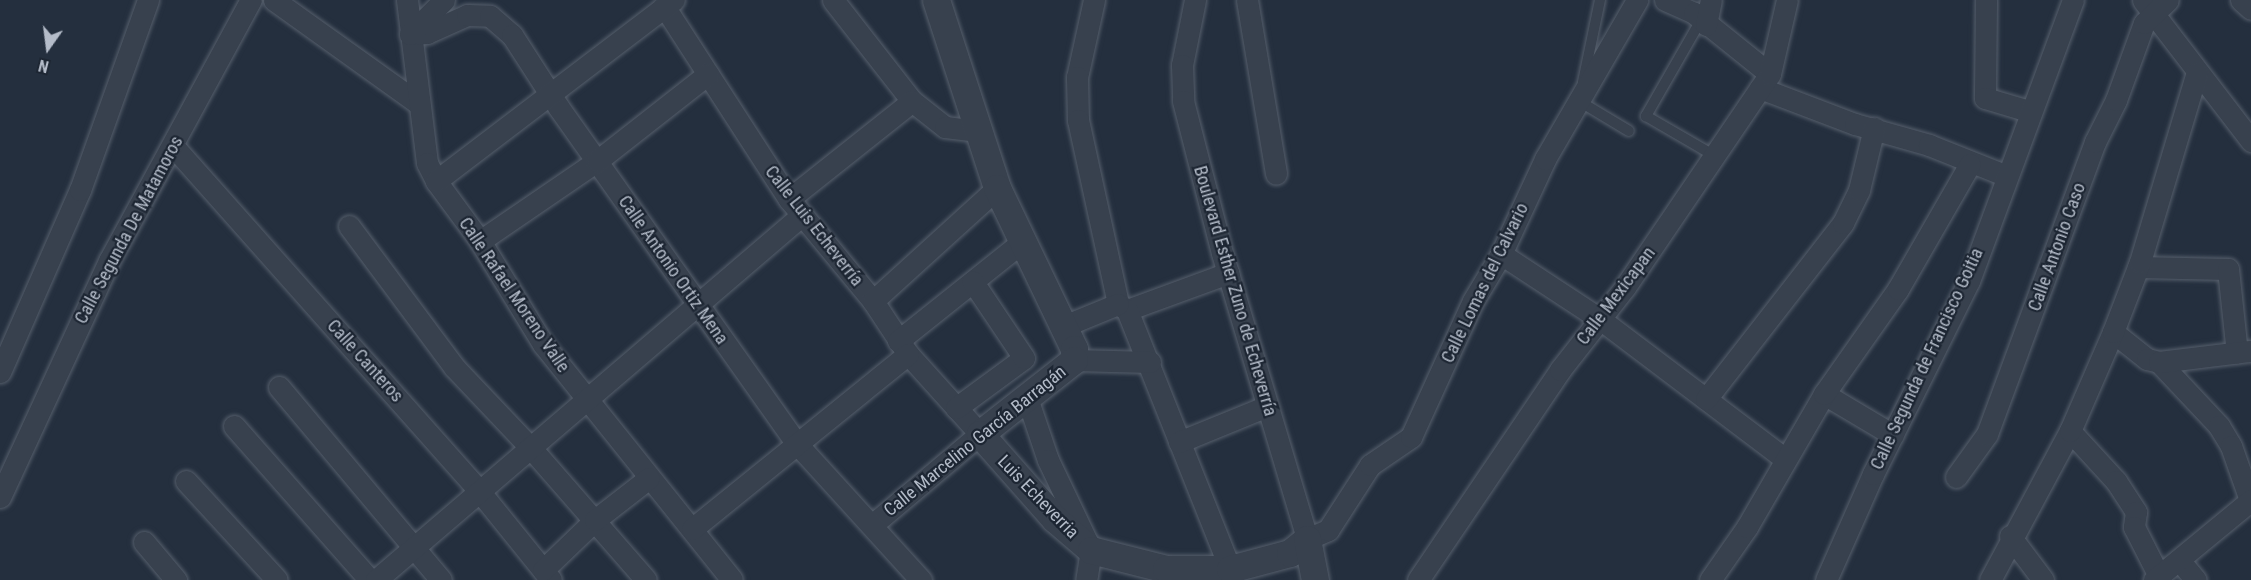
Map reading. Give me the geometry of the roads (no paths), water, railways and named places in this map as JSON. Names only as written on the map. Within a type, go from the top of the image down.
[{"type":"street","points":[[0,372],[80,190],[147,0]]},
{"type":"street","name":"Calle Segunda De Matamoros","points":[[0,497],[109,261],[174,147],[251,0]]},
{"type":"street","points":[[274,0],[419,104]]},
{"type":"street","name":"Calle Rafael Moreno Valle","points":[[407,0],[427,163],[436,182],[480,241],[543,344],[732,580]]},
{"type":"street","points":[[410,34],[444,0]]},
{"type":"street","points":[[833,0],[912,101],[945,127],[977,131]]},
{"type":"street","points":[[936,0],[997,188],[1064,326],[1074,360]]},
{"type":"street","points":[[1094,0],[1079,65],[1078,120],[1122,307],[1150,362],[1230,569]]},
{"type":"street","name":"Boulevard Esther Zuno de Echeverría","points":[[1195,0],[1182,65],[1183,101],[1228,273],[1307,539],[1314,580]]},
{"type":"street","points":[[1247,0],[1276,174]]},
{"type":"street","name":"Calle Lomas del Calvario","points":[[1307,539],[1328,530],[1370,465],[1412,437],[1473,301],[1501,254],[1545,159],[1636,0]]},
{"type":"street","points":[[1665,0],[1704,22],[1765,81],[1874,128],[2007,176]]},
{"type":"street","points":[[1704,22],[1711,0]]},
{"type":"street","name":"Calle Mexicapan","points":[[1418,580],[1560,370],[1600,319],[1765,81],[1787,0]]},
{"type":"street","points":[[1986,0],[1985,98],[2028,111]]},
{"type":"street","name":"Calle Segunda de Francisco Goitia","points":[[1826,580],[1893,435],[1969,281],[2028,111],[2073,0]]},
{"type":"street","points":[[2241,0],[2251,9]]},
{"type":"street","points":[[436,182],[669,3]]},
{"type":"street","name":"Calle Luis Echeverría","points":[[669,3],[708,74],[796,207],[873,301],[903,348],[980,434]]},
{"type":"street","points":[[2155,5],[2197,72],[2224,102],[2251,141]]},
{"type":"street","name":"Calle Antonio Caso","points":[[1956,477],[1987,434],[2095,142],[2116,100],[2144,23],[2155,5]]},
{"type":"street","name":"Calle Antonio Ortiz Mena","points":[[410,34],[427,33],[467,15],[490,16],[512,35],[696,304],[798,445],[873,524],[921,580]]},
{"type":"street","points":[[1990,580],[2010,536],[2070,431],[2113,332],[2138,267],[2197,72]]},
{"type":"street","points":[[480,241],[597,161],[708,74]]},
{"type":"street","points":[[376,580],[480,492],[584,398],[696,304],[796,207],[912,101]]},
{"type":"street","points":[[1706,399],[1843,223],[1859,190],[1874,128]]},
{"type":"street","name":"Calle Canteros","points":[[174,147],[480,492],[547,575]]},
{"type":"street","points":[[1710,580],[1747,527],[1824,394],[1898,289],[1970,164]]},
{"type":"street","points":[[873,301],[997,188]]},
{"type":"street","points":[[349,226],[454,367],[530,447],[646,580]]},
{"type":"street","points":[[692,529],[798,445],[974,282],[1022,242]]},
{"type":"street","points":[[1501,254],[1600,319],[1785,459]]},
{"type":"street","points":[[2113,332],[2147,359],[2159,362],[2244,352],[2228,269],[2138,267]]},
{"type":"street","points":[[1064,326],[1228,273]]},
{"type":"street","points":[[956,408],[1024,358],[974,282]]},
{"type":"street","name":"Calle Marcelino García Barragán","points":[[873,524],[980,434],[1074,360],[1150,362]]},
{"type":"street","points":[[2070,431],[2116,480],[2136,512],[2134,527],[2157,578],[2251,500],[2231,446],[2219,426],[2159,362]]},
{"type":"street","points":[[279,387],[441,580]]},
{"type":"street","points":[[1824,394],[1893,435]]},
{"type":"street","points":[[1027,398],[1048,460],[1091,550],[1086,580]]},
{"type":"street","points":[[1179,442],[1267,406]]},
{"type":"street","points":[[234,426],[370,580]]},
{"type":"street","name":"Luis Echeverria","points":[[980,434],[1055,519],[1091,550],[1166,569],[1230,569],[1290,553],[1307,539]]},
{"type":"street","points":[[547,575],[595,520],[650,478]]},
{"type":"street","points":[[186,482],[277,580]]},
{"type":"street","points":[[2010,536],[2043,580]]},
{"type":"street","points":[[144,542],[176,580]]},
{"type":"street","points":[[2179,560],[2196,580]]},
{"type":"lane","points":[[1600,0],[1579,101],[1629,131]]},
{"type":"lane","points":[[1704,22],[1646,116],[1715,156]]}]
